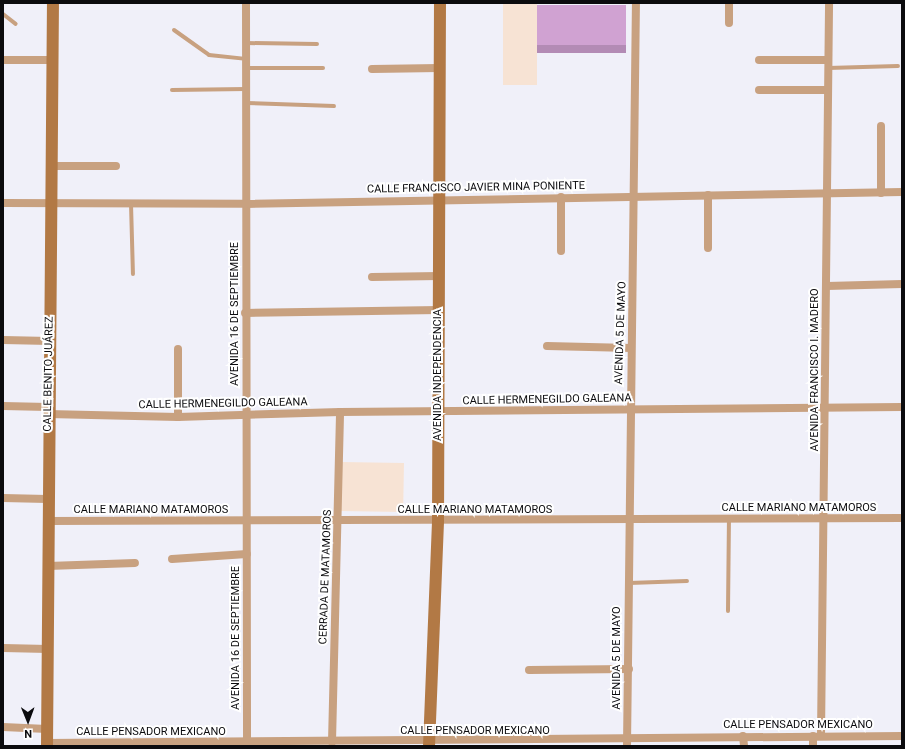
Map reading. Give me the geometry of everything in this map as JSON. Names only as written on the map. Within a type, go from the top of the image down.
[{"type":"main road","name":"CALLE BENITO JUÁREZ","points":[[47,744],[47,499],[53,3]]},
{"type":"main road","name":"AVENIDA INDEPENDENCIA","points":[[429,744],[438,521],[438,200],[440,3]]},
{"type":"street","name":"AVENIDA 16 DE SEPTIEMBRE","points":[[246,3],[245,522],[247,554],[247,745]]},
{"type":"street","name":"AVENIDA 5 DE MAYO","points":[[627,746],[629,669],[629,411],[636,197],[636,3]]},
{"type":"street","points":[[729,3],[729,23]]},
{"type":"street","name":"AVENIDA FRANCISCO I. MADERO","points":[[813,746],[817,736],[827,407],[826,193],[829,3]]},
{"type":"street","points":[[3,60],[52,60]]},
{"type":"street","points":[[758,60],[828,60]]},
{"type":"street","points":[[372,69],[440,68]]},
{"type":"street","points":[[759,90],[828,90]]},
{"type":"street","points":[[881,126],[881,193]]},
{"type":"street","points":[[51,166],[116,166]]},
{"type":"street","name":"CALLE FRANCISCO JAVIER MINA PONIENTE","points":[[3,203],[246,204],[561,197],[902,192]]},
{"type":"street","points":[[708,196],[708,248]]},
{"type":"street","points":[[561,197],[561,251]]},
{"type":"street","points":[[372,277],[439,276]]},
{"type":"street","points":[[827,286],[902,284]]},
{"type":"street","points":[[246,313],[439,310]]},
{"type":"street","points":[[3,340],[50,341]]},
{"type":"street","points":[[547,346],[631,348]]},
{"type":"street","points":[[178,349],[178,418]]},
{"type":"street","name":"CALLE HERMENEGILDO GALEANA","points":[[3,406],[178,418],[340,412],[438,413],[827,407],[902,408]]},
{"type":"street","name":"CERRADA DE MATAMOROS","points":[[332,742],[340,522],[340,412]]},
{"type":"street","points":[[3,498],[47,499]]},
{"type":"street","name":"CALLE MARIANO MATAMOROS","points":[[48,521],[340,522],[902,518]]},
{"type":"street","points":[[172,558],[247,554]]},
{"type":"street","points":[[48,566],[135,563]]},
{"type":"street","points":[[3,648],[48,649]]},
{"type":"street","points":[[529,670],[629,669]]},
{"type":"street","points":[[3,727],[47,729]]},
{"type":"street","name":"CALLE PENSADOR MEXICANO","points":[[47,744],[247,745],[332,742],[429,744],[597,744],[627,736],[902,736]]},
{"type":"street","points":[[743,736],[744,746]]},
{"type":"lane","points":[[3,14],[16,24]]},
{"type":"lane","points":[[174,30],[209,55],[246,63],[323,68]]},
{"type":"lane","points":[[246,43],[317,44]]},
{"type":"lane","points":[[828,68],[898,66]]},
{"type":"lane","points":[[172,90],[246,89]]},
{"type":"lane","points":[[246,103],[334,106]]},
{"type":"lane","points":[[131,204],[133,274]]},
{"type":"lane","points":[[728,611],[729,519]]},
{"type":"lane","points":[[629,583],[687,581]]},
{"type":"shaded area","points":[[503,3],[537,3],[537,85],[503,85]]},
{"type":"shaded area","points":[[341,462],[404,463],[403,512],[340,511]]},
{"type":"building","points":[[537,5],[626,5],[626,45],[537,45]]}]
